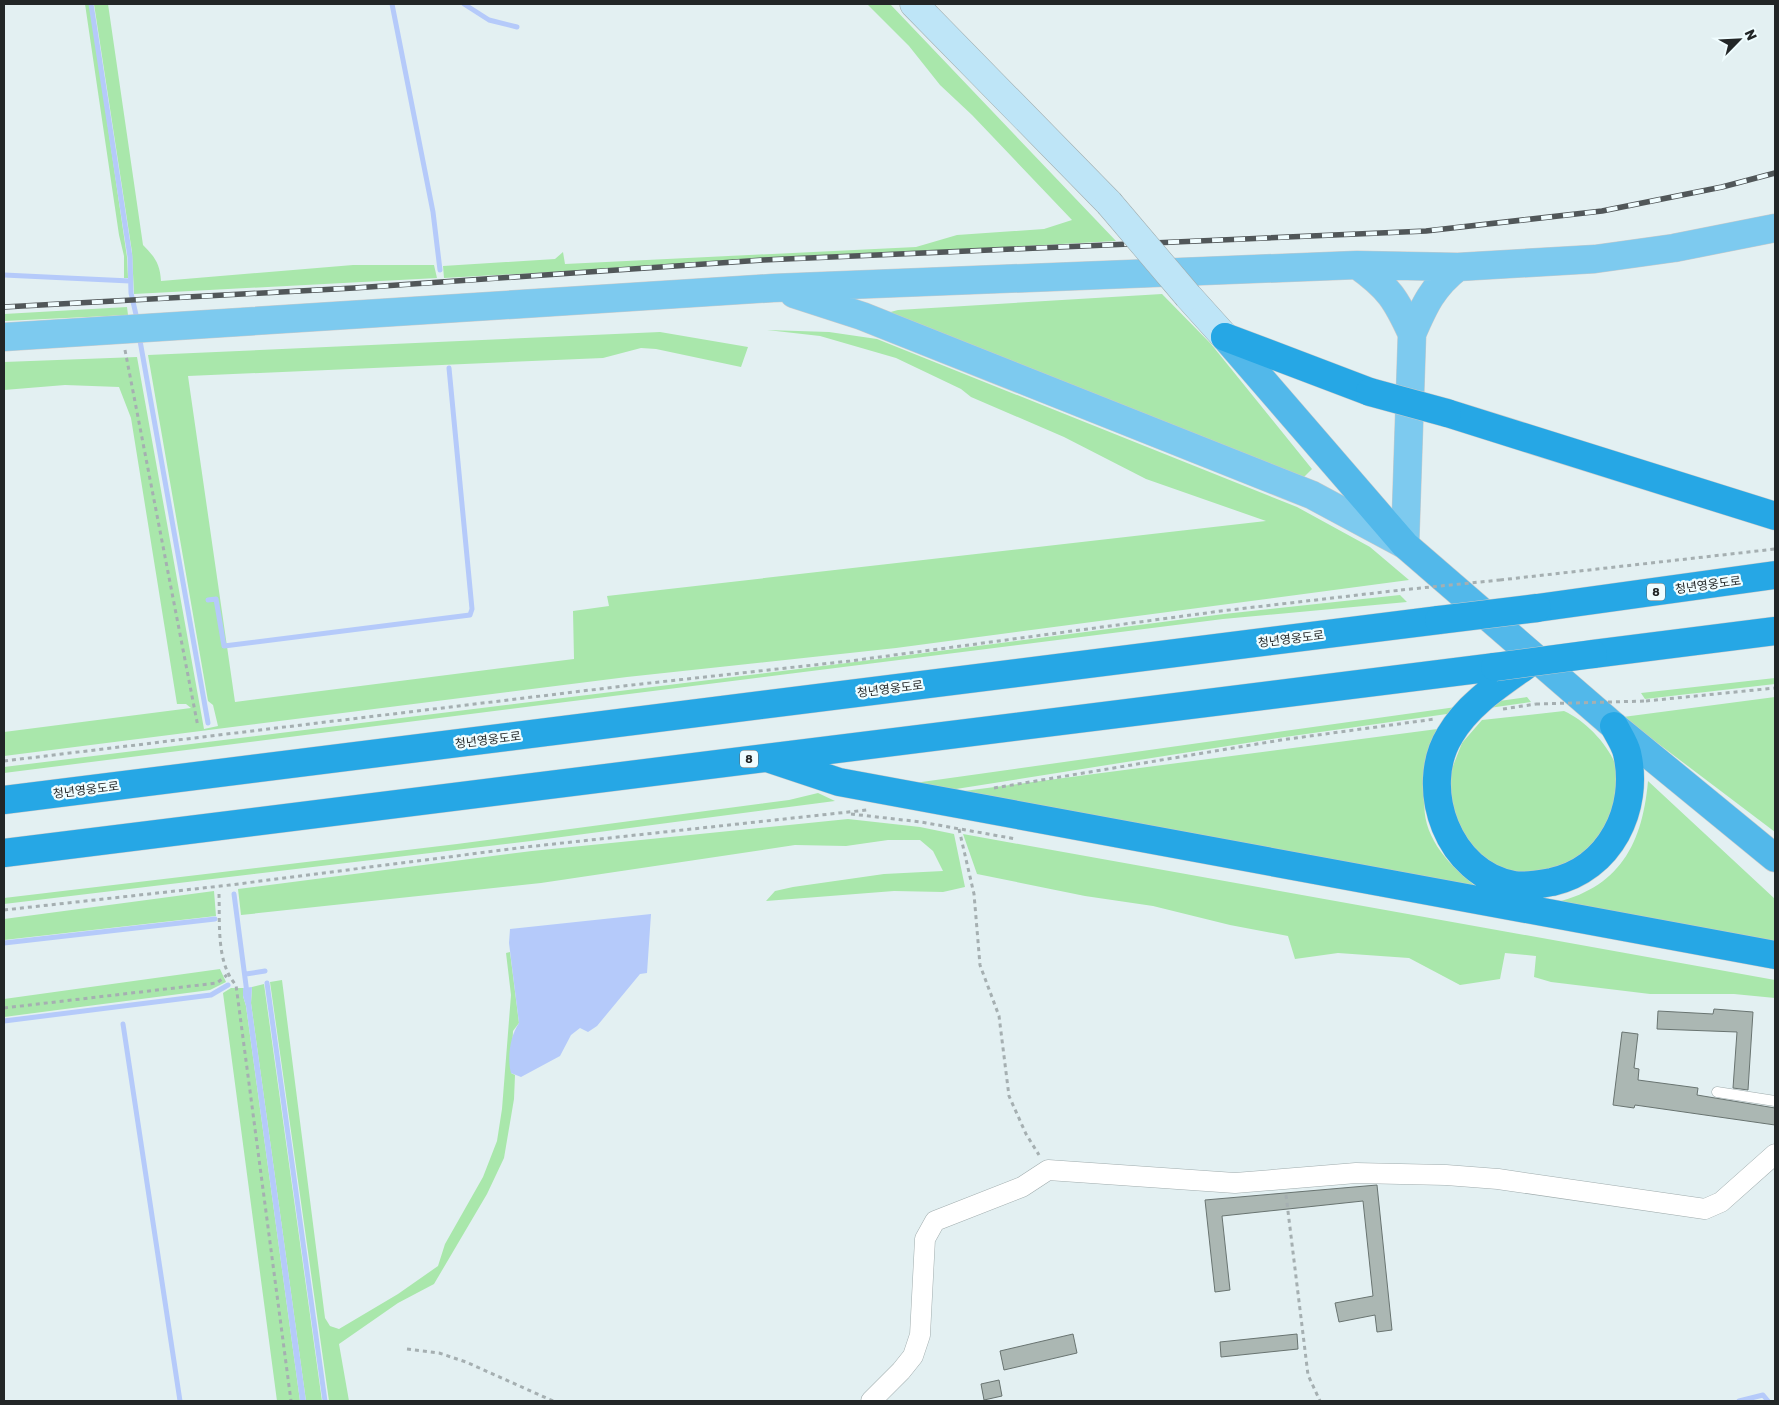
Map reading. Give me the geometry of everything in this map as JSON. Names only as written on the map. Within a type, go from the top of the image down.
[{"type":"highway","points":[[1225,338],[1405,545],[1614,726],[1775,858]]},
{"type":"highway","points":[[1225,338],[1370,392],[1447,414],[1775,516]]},
{"type":"highway","name":"청년영웅도로","points":[[4,800],[1537,608],[1775,575]]},
{"type":"highway","name":"8","points":[[4,853],[764,757],[1502,672],[1530,662],[1775,631]]},
{"type":"highway","points":[[1502,672],[1488,693],[1465,714],[1449,735],[1438,763],[1436,790],[1441,816],[1452,839],[1469,861],[1492,878],[1514,885],[1538,885],[1577,874],[1596,860],[1610,844],[1620,829],[1627,806],[1631,777],[1627,751],[1614,726]]},
{"type":"highway","points":[[764,757],[839,782],[1775,955]]},
{"type":"main road","points":[[914,4],[1108,204],[1225,338]]},
{"type":"main road","points":[[4,337],[773,288],[1358,265],[1458,267],[1595,259],[1674,248],[1775,228]]},
{"type":"main road","points":[[1358,265],[1382,283],[1398,304],[1412,334]]},
{"type":"main road","points":[[773,288],[862,316],[1312,495],[1405,545],[1412,334],[1425,304],[1437,285],[1458,267]]},
{"type":"street","points":[[871,1401],[913,1356],[920,1335],[925,1239],[935,1221],[1022,1187],[1048,1170],[1235,1183],[1356,1174],[1446,1175],[1498,1179],[1705,1209],[1721,1202],[1775,1154]]},
{"type":"lane","points":[[1717,1092],[1775,1101]]},
{"type":"path","points":[[134,329],[141,424],[198,726]]},
{"type":"path","points":[[4,762],[632,685],[850,661],[1212,612],[1775,548]]},
{"type":"path","points":[[1501,709],[1536,704],[1646,701],[1775,688]]},
{"type":"path","points":[[989,789],[1281,740],[1465,714]]},
{"type":"path","points":[[4,910],[230,885],[526,846],[789,817],[848,814],[876,809]]},
{"type":"path","points":[[959,829],[974,894],[980,965],[999,1016],[1008,1096],[1026,1134],[1048,1170]]},
{"type":"path","points":[[219,894],[221,940],[227,975],[236,985],[291,1401]]},
{"type":"path","points":[[4,1008],[217,983],[227,975]]},
{"type":"path","points":[[1285,1179],[1308,1375],[1320,1401]]},
{"type":"path","points":[[407,1349],[438,1352],[466,1362],[553,1401]]},
{"type":"green space","points":[[85,4],[90,4],[127,257],[128,278],[124,278],[124,256],[119,235]]},
{"type":"green space","points":[[94,4],[108,4],[143,245],[156,261],[161,281],[353,265],[434,265],[437,278],[134,294],[132,252]]},
{"type":"green space","points":[[867,4],[890,4],[1116,241],[444,278],[443,266],[555,259],[563,252],[565,264],[916,247],[957,235],[1044,229],[1072,220],[972,115],[940,85],[909,46]]},
{"type":"green space","points":[[1162,294],[1211,344],[1312,469],[1304,477],[883,314],[898,310]]},
{"type":"green space","points":[[127,307],[128,315],[4,321],[4,314]]},
{"type":"green space","points":[[767,330],[829,332],[877,339],[1297,507],[1370,547],[1409,580],[896,648],[627,677],[4,756],[4,732],[191,708],[186,704],[177,704],[131,418],[119,387],[65,385],[4,390],[4,362],[137,357],[204,729],[218,726],[213,705],[208,701],[148,355],[660,332],[748,347],[741,367],[656,349],[641,348],[603,358],[188,376],[235,702],[574,659],[573,611],[609,606],[607,596],[1266,521],[1146,479],[1064,437],[971,397],[961,389],[896,358],[820,336]]},
{"type":"green space","points":[[1400,595],[1407,602],[1223,619],[4,773],[4,767],[855,662],[1224,614]]},
{"type":"green space","points":[[1775,678],[1775,684],[1645,699],[1641,693]]},
{"type":"green space","points":[[1527,697],[1531,702],[1278,738],[905,797],[893,786]]},
{"type":"green space","points":[[1775,697],[1775,832],[1623,717]]},
{"type":"green space","points":[[1564,711],[1584,724],[1603,743],[1616,765],[1620,777],[1619,801],[1602,847],[1548,878],[1478,864],[1451,814],[1449,776],[1462,743],[1482,720]]},
{"type":"green space","points":[[1445,728],[1426,791],[1424,806],[1426,820],[1430,833],[1445,857],[1477,887],[941,794]]},
{"type":"green space","points":[[1648,781],[1775,899],[1775,949],[1544,905],[1569,899],[1589,890],[1607,878],[1620,864],[1631,847],[1639,828],[1645,806]]},
{"type":"green space","points":[[818,793],[835,801],[531,841],[4,904],[4,898],[457,844],[789,800]]},
{"type":"green space","points":[[848,819],[920,827],[954,834],[965,887],[943,892],[894,891],[766,901],[775,891],[793,887],[884,874],[943,871],[933,851],[920,840],[888,840],[846,846],[795,845],[541,883],[241,915],[238,889],[532,851]]},
{"type":"green space","points":[[963,834],[1775,980],[1775,998],[1734,994],[1650,994],[1551,982],[1534,977],[1536,956],[1505,953],[1500,979],[1460,985],[1409,958],[1338,953],[1295,959],[1288,936],[1230,925],[1153,906],[1085,896],[977,874]]},
{"type":"green space","points":[[214,891],[216,916],[4,940],[4,919]]},
{"type":"green space","points":[[510,952],[519,1023],[513,1031],[511,1073],[515,1075],[514,1099],[504,1158],[487,1194],[434,1284],[398,1303],[339,1344],[349,1401],[329,1401],[270,982],[282,980],[325,1318],[330,1326],[339,1329],[398,1294],[438,1266],[445,1244],[483,1177],[497,1141],[502,1109],[511,995],[506,953]]},
{"type":"green space","points":[[220,969],[226,982],[210,990],[4,1017],[4,999]]},
{"type":"green space","points":[[264,984],[322,1401],[306,1401],[251,1003],[252,987]]},
{"type":"green space","points":[[231,988],[243,988],[300,1401],[277,1401],[223,993]]},
{"type":"water","points":[[651,914],[647,973],[640,974],[597,1026],[588,1032],[580,1028],[571,1035],[560,1056],[521,1077],[511,1073],[509,1061],[510,1047],[513,1034],[519,1023],[509,943],[510,929]]},
{"type":"water","points":[[252,987],[251,1003],[306,1401],[300,1401],[246,1006],[243,996],[243,988]]},
{"type":"building","points":[[1714,1009],[1753,1012],[1748,1090],[1733,1088],[1737,1032],[1657,1029],[1658,1011],[1713,1014]]},
{"type":"building","points":[[1622,1032],[1638,1034],[1634,1068],[1639,1069],[1638,1080],[1698,1088],[1697,1095],[1775,1108],[1775,1125],[1635,1105],[1634,1108],[1613,1105]]},
{"type":"building","points":[[1377,1185],[1392,1330],[1377,1332],[1375,1315],[1339,1322],[1335,1303],[1373,1296],[1363,1201],[1222,1216],[1230,1290],[1215,1292],[1205,1200]]},
{"type":"building","points":[[1073,1334],[1077,1353],[1004,1370],[1000,1351]]},
{"type":"building","points":[[1297,1334],[1298,1349],[1221,1357],[1220,1342]]},
{"type":"building","points":[[999,1380],[1002,1396],[984,1400],[981,1384]]},
{"type":"waterway","points":[[91,4],[130,257],[131,293],[137,319]]},
{"type":"waterway","points":[[392,4],[433,212],[440,270]]},
{"type":"waterway","points":[[464,4],[489,20],[517,27]]},
{"type":"waterway","points":[[4,275],[130,281]]},
{"type":"waterway","points":[[139,335],[208,723]]},
{"type":"waterway","points":[[208,600],[216,599],[224,646],[470,615],[472,609],[449,368]]},
{"type":"waterway","points":[[234,894],[247,993]]},
{"type":"waterway","points":[[4,943],[215,919]]},
{"type":"waterway","points":[[246,974],[265,971]]},
{"type":"waterway","points":[[267,983],[325,1401]]},
{"type":"waterway","points":[[4,1021],[211,995],[228,985]]},
{"type":"waterway","points":[[123,1024],[180,1401]]},
{"type":"waterway","points":[[1739,1401],[1763,1395],[1768,1401]]},
{"type":"railway","points":[[4,307],[354,288],[763,260],[1426,231],[1602,211],[1722,187],[1775,173]]}]
